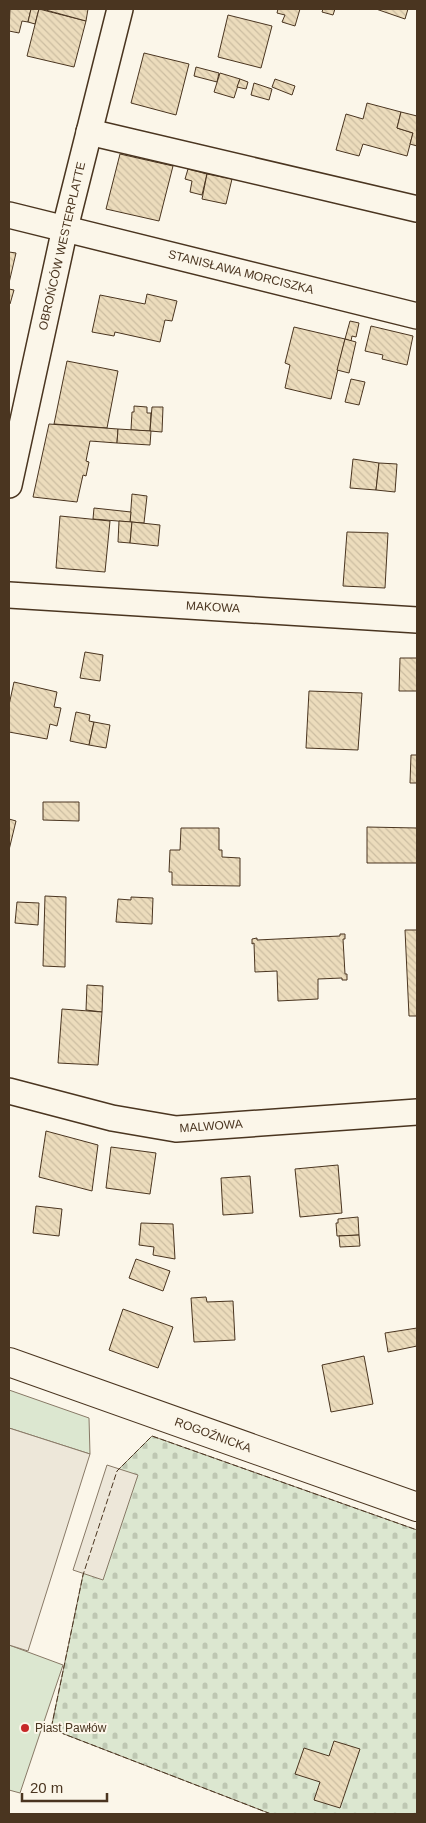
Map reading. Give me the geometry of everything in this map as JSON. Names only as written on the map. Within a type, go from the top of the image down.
[{"type":"street","name":"OBROŃCÓW WESTERPLATTE","points":[[9,485],[65,228],[120,9]]},
{"type":"street","points":[[89,132],[417,209]]},
{"type":"street","name":"STANISŁAWA MORCISZKA","points":[[9,215],[417,316]]},
{"type":"street","name":"MAKOWA","points":[[9,595],[417,620]]},
{"type":"street","name":"MALWOWA","points":[[9,1091],[112,1118],[176,1129],[417,1112]]},
{"type":"street","name":"ROGOŹNICKA","points":[[9,1362],[417,1507]]},
{"type":"green space","points":[[9,1390],[89,1418],[90,1454],[9,1428]]},
{"type":"green space","points":[[152,1436],[417,1530],[417,1814],[271,1814],[51,1729],[83,1575],[117,1471]]},
{"type":"green space","name":"Piast Pawłów","points":[[9,1645],[63,1665],[20,1793],[9,1790]]},
{"type":"shaded area","points":[[9,1428],[90,1454],[28,1651],[9,1645]]},
{"type":"shaded area","points":[[107,1465],[138,1475],[103,1580],[73,1570]]},
{"type":"building","points":[[10,9],[31,9],[28,22],[22,21],[19,33],[9,31]]},
{"type":"building","points":[[31,9],[39,9],[35,24],[28,22]]},
{"type":"building","points":[[39,9],[86,21],[74,67],[27,56]]},
{"type":"building","points":[[42,9],[88,9],[86,21]]},
{"type":"building","points":[[278,9],[300,9],[295,26],[282,22],[285,15],[277,13]]},
{"type":"building","points":[[323,9],[335,9],[333,15],[322,12]]},
{"type":"building","points":[[376,9],[408,9],[405,19]]},
{"type":"building","points":[[228,15],[272,26],[261,68],[218,57]]},
{"type":"building","points":[[144,53],[189,64],[176,115],[131,103]]},
{"type":"building","points":[[196,67],[219,73],[217,82],[194,76]]},
{"type":"building","points":[[220,73],[240,79],[234,98],[214,92]]},
{"type":"building","points":[[240,79],[248,82],[246,89],[237,87]]},
{"type":"building","points":[[275,79],[295,86],[292,95],[272,87]]},
{"type":"building","points":[[254,83],[272,89],[269,100],[251,95]]},
{"type":"building","points":[[367,103],[401,112],[397,128],[413,133],[407,156],[363,144],[359,156],[336,150],[346,114],[363,119]]},
{"type":"building","points":[[401,112],[417,116],[417,146],[410,144],[413,133],[397,128]]},
{"type":"building","points":[[120,154],[173,166],[159,221],[106,209]]},
{"type":"building","points":[[188,169],[207,174],[202,195],[190,192],[192,181],[185,179]]},
{"type":"building","points":[[207,174],[232,179],[226,204],[202,199]]},
{"type":"building","points":[[9,252],[16,253],[9,283]]},
{"type":"building","points":[[9,289],[14,290],[10,304],[9,304]]},
{"type":"building","points":[[147,294],[177,301],[172,321],[165,320],[160,342],[115,332],[114,336],[92,332],[100,295],[145,304]]},
{"type":"building","points":[[350,321],[359,323],[356,337],[352,336],[351,341],[345,339]]},
{"type":"building","points":[[371,326],[413,336],[407,365],[382,359],[383,355],[365,351]]},
{"type":"building","points":[[294,327],[345,339],[331,399],[285,388],[290,365],[285,363]]},
{"type":"building","points":[[345,339],[356,342],[349,373],[337,370]]},
{"type":"building","points":[[67,361],[118,371],[107,428],[54,424]]},
{"type":"building","points":[[351,379],[365,382],[359,405],[345,402]]},
{"type":"building","points":[[134,406],[147,407],[147,413],[151,413],[150,431],[131,430]]},
{"type":"building","points":[[152,407],[163,407],[162,432],[150,431]]},
{"type":"building","points":[[49,424],[118,429],[117,443],[90,441],[86,461],[89,462],[86,476],[83,475],[77,502],[33,497]]},
{"type":"building","points":[[118,429],[151,431],[150,445],[117,443]]},
{"type":"building","points":[[353,459],[379,463],[376,490],[350,488]]},
{"type":"building","points":[[379,463],[397,464],[395,492],[376,490]]},
{"type":"building","points":[[132,494],[147,496],[144,523],[130,522]]},
{"type":"building","points":[[94,508],[131,512],[130,522],[93,519]]},
{"type":"building","points":[[60,516],[110,521],[105,572],[56,568]]},
{"type":"building","points":[[119,521],[132,522],[130,543],[118,542]]},
{"type":"building","points":[[132,522],[160,525],[158,546],[130,543]]},
{"type":"building","points":[[347,532],[388,533],[385,588],[343,586]]},
{"type":"building","points":[[85,652],[103,655],[100,681],[80,678]]},
{"type":"building","points":[[400,658],[417,658],[417,691],[399,691]]},
{"type":"building","points":[[14,682],[57,692],[54,707],[61,708],[57,726],[50,724],[47,739],[9,732],[9,705]]},
{"type":"building","points":[[309,691],[362,693],[358,750],[306,748]]},
{"type":"building","points":[[76,712],[90,715],[89,721],[94,722],[89,745],[70,741]]},
{"type":"building","points":[[94,722],[110,725],[106,748],[89,745]]},
{"type":"building","points":[[411,755],[417,755],[417,783],[410,783]]},
{"type":"building","points":[[43,802],[79,802],[79,821],[43,820]]},
{"type":"building","points":[[9,819],[16,821],[9,850]]},
{"type":"building","points":[[367,827],[417,828],[417,863],[367,863]]},
{"type":"building","points":[[181,828],[219,828],[219,850],[222,850],[222,857],[240,858],[240,886],[172,885],[172,872],[169,872],[170,850],[180,850]]},
{"type":"building","points":[[45,896],[66,897],[65,967],[43,966]]},
{"type":"building","points":[[131,897],[153,898],[152,924],[116,922],[118,899],[131,900]]},
{"type":"building","points":[[17,902],[39,903],[38,925],[15,923]]},
{"type":"building","points":[[405,930],[417,930],[417,1016],[409,1016]]},
{"type":"building","points":[[340,934],[345,934],[345,939],[343,939],[347,980],[342,980],[342,978],[318,979],[318,999],[278,1001],[277,971],[255,972],[254,943],[252,944],[252,939],[340,936]]},
{"type":"building","points":[[87,985],[103,986],[102,1012],[86,1010]]},
{"type":"building","points":[[62,1009],[102,1012],[98,1065],[58,1063]]},
{"type":"building","points":[[46,1131],[98,1145],[92,1191],[39,1177]]},
{"type":"building","points":[[111,1147],[156,1153],[150,1194],[106,1188]]},
{"type":"building","points":[[338,1165],[342,1213],[300,1217],[295,1169]]},
{"type":"building","points":[[250,1176],[253,1213],[223,1215],[221,1178]]},
{"type":"building","points":[[36,1206],[62,1209],[59,1236],[33,1233]]},
{"type":"building","points":[[358,1217],[359,1235],[337,1236],[336,1223],[338,1223],[338,1219]]},
{"type":"building","points":[[141,1223],[173,1224],[175,1259],[153,1255],[154,1247],[139,1245]]},
{"type":"building","points":[[359,1235],[360,1246],[340,1247],[339,1236]]},
{"type":"building","points":[[136,1259],[170,1271],[163,1291],[129,1278]]},
{"type":"building","points":[[206,1297],[207,1302],[233,1301],[235,1340],[194,1342],[191,1298]]},
{"type":"building","points":[[123,1309],[173,1327],[158,1368],[109,1350]]},
{"type":"building","points":[[417,1328],[417,1346],[388,1352],[385,1333]]},
{"type":"building","points":[[364,1356],[373,1404],[331,1412],[322,1365]]},
{"type":"building","points":[[334,1741],[360,1749],[340,1808],[314,1800],[320,1782],[295,1774],[304,1748],[329,1756]]},
{"type":"fence","points":[[271,1814],[51,1729],[83,1575],[117,1471],[152,1436],[417,1530]]},
{"type":"place","name":"Piast Pawłów","points":[[25,1728]]}]
